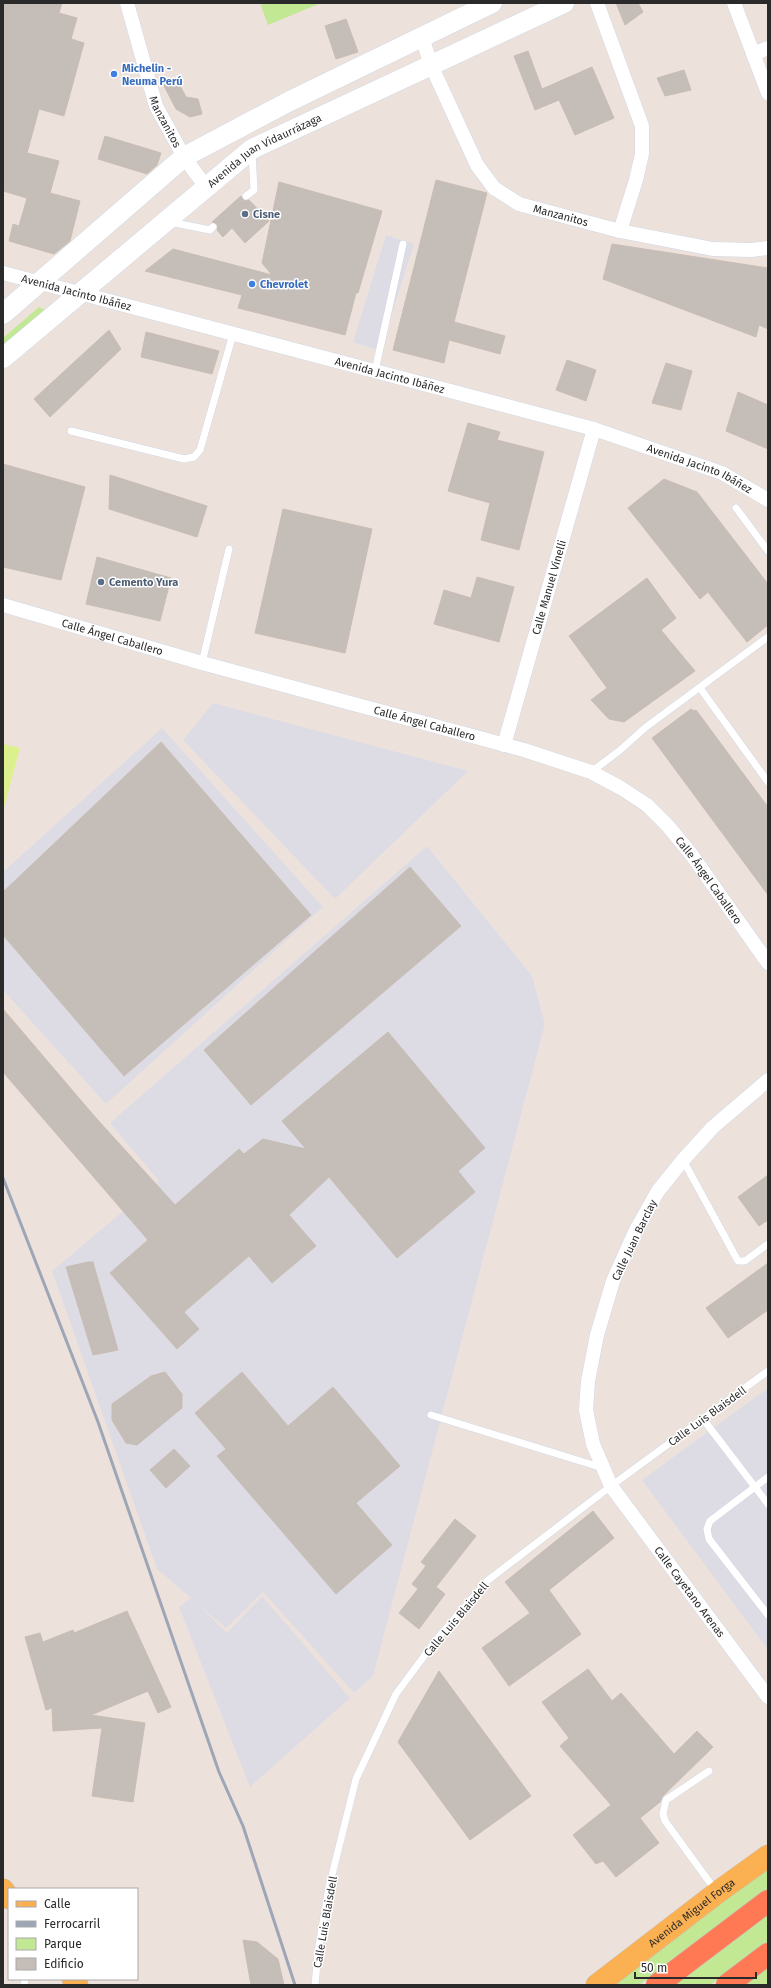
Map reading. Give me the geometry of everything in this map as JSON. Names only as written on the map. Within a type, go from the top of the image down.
[{"type":"highway","points":[[657,1985],[768,1901]]},
{"type":"highway","points":[[727,1985],[768,1954]]},
{"type":"main road","points":[[3,314],[184,157],[288,102],[492,3]]},
{"type":"main road","name":"Avenida Juan Vidaurrázaga","points":[[3,358],[252,148],[564,3]]},
{"type":"main road","name":"Avenida Miguel Forga","points":[[597,1985],[718,1892],[768,1856]]},
{"type":"street","name":"Manzanitos","points":[[127,3],[156,106],[184,157],[206,187]]},
{"type":"street","points":[[597,3],[642,126],[642,154],[636,180],[620,231]]},
{"type":"street","points":[[734,3],[768,93]]},
{"type":"street","name":"Manzanitos","points":[[422,37],[431,65],[478,165],[494,188],[519,204],[620,231],[713,249],[750,250],[768,248]]},
{"type":"street","points":[[753,54],[768,48]]},
{"type":"street","name":"Avenida Jacinto Ibáñez","points":[[3,273],[594,429],[722,473],[768,500]]},
{"type":"street","name":"Calle Manuel Vinelli","points":[[504,744],[594,429]]},
{"type":"street","name":"Calle Ángel Caballero","points":[[3,605],[202,663],[504,744],[591,772],[648,805],[668,826],[691,854],[768,962]]},
{"type":"street","name":"Calle Juan Barclay","points":[[611,1486],[593,1444],[586,1410],[588,1381],[597,1336],[613,1281],[635,1232],[658,1191],[683,1160],[713,1128],[768,1080]]},
{"type":"street","name":"Calle Cayetano Arenas","points":[[611,1486],[768,1697]]},
{"type":"lane","points":[[246,196],[254,190],[252,148]]},
{"type":"lane","points":[[164,221],[210,230],[213,227]]},
{"type":"lane","points":[[375,371],[403,244]]},
{"type":"lane","points":[[70,431],[184,460],[194,457],[200,450],[233,334]]},
{"type":"lane","points":[[736,508],[768,551]]},
{"type":"lane","points":[[202,663],[229,549]]},
{"type":"lane","points":[[591,772],[619,751],[646,727],[768,637]]},
{"type":"lane","points":[[700,688],[768,782]]},
{"type":"lane","points":[[683,1160],[738,1261],[745,1261],[768,1244]]},
{"type":"lane","name":"Calle Luis Blaisdell","points":[[315,1985],[318,1952],[330,1887],[356,1779],[396,1694],[436,1640],[487,1581],[611,1486],[768,1371]]},
{"type":"lane","points":[[431,1414],[603,1468]]},
{"type":"lane","points":[[703,1419],[768,1504]]},
{"type":"lane","points":[[768,1477],[754,1486],[710,1521],[707,1529],[709,1539],[768,1615]]},
{"type":"lane","points":[[709,1771],[666,1800],[663,1814],[665,1821],[718,1892]]},
{"type":"shaded area","points":[[386,235],[414,244],[380,351],[353,342]]},
{"type":"shaded area","points":[[213,703],[468,771],[335,899],[183,740]]},
{"type":"shaded area","points":[[162,728],[323,907],[106,1104],[3,990],[3,872]]},
{"type":"shaded area","points":[[427,846],[532,976],[545,1024],[373,1676],[354,1693],[263,1592],[226,1628],[198,1605],[227,1633],[262,1596],[350,1698],[250,1787],[179,1607],[191,1598],[157,1569],[52,1271],[159,1181],[110,1123]]},
{"type":"shaded area","points":[[768,1388],[768,1650],[642,1480]]},
{"type":"green space","points":[[260,3],[321,3],[268,25]]},
{"type":"green space","points":[[39,307],[49,312],[3,351],[3,338]]},
{"type":"green space","points":[[3,744],[20,748],[3,811]]},
{"type":"green space","points":[[768,1867],[768,1889],[639,1985],[616,1985],[616,1982]]},
{"type":"green space","points":[[768,1914],[768,1942],[710,1985],[673,1985]]},
{"type":"green space","points":[[768,1968],[768,1985],[746,1985]]},
{"type":"building","points":[[3,3],[62,3],[59,13],[77,18],[71,39],[84,43],[64,116],[39,109],[27,153],[59,161],[50,193],[80,201],[70,241],[54,254],[9,241],[13,224],[19,226],[27,198],[3,191]]},
{"type":"building","points":[[616,3],[638,3],[643,12],[625,25]]},
{"type":"building","points":[[346,19],[358,52],[336,59],[325,26]]},
{"type":"building","points":[[528,51],[542,89],[592,67],[614,118],[575,135],[559,100],[535,110],[514,56]]},
{"type":"building","points":[[684,70],[691,90],[665,96],[657,78]]},
{"type":"building","points":[[176,78],[186,97],[198,99],[202,114],[190,117],[176,109],[163,84]]},
{"type":"building","points":[[105,136],[161,153],[157,165],[147,174],[98,159]]},
{"type":"building","points":[[436,180],[487,193],[454,322],[505,336],[500,354],[449,340],[444,363],[393,350]]},
{"type":"building","points":[[279,182],[382,211],[358,293],[356,293],[345,335],[238,308],[242,295],[145,271],[173,249],[272,275],[262,263]]},
{"type":"building","points":[[241,196],[244,201],[249,200],[269,221],[245,243],[232,228],[223,237],[217,230],[217,224],[212,222]]},
{"type":"building","points":[[612,244],[768,268],[768,329],[759,325],[756,337],[603,279]]},
{"type":"building","points":[[109,330],[121,349],[50,417],[34,399]]},
{"type":"building","points":[[146,332],[219,351],[212,374],[141,357]]},
{"type":"building","points":[[567,360],[596,370],[586,401],[556,390]]},
{"type":"building","points":[[666,363],[692,371],[681,410],[652,403]]},
{"type":"building","points":[[738,392],[768,405],[768,449],[726,431]]},
{"type":"building","points":[[468,423],[500,432],[497,440],[544,452],[519,550],[481,540],[490,503],[448,491]]},
{"type":"building","points":[[3,464],[85,487],[61,580],[3,567]]},
{"type":"building","points":[[110,475],[207,506],[197,537],[109,509]]},
{"type":"building","points":[[664,479],[697,492],[768,584],[768,625],[747,642],[708,592],[700,599],[628,508]]},
{"type":"building","points":[[283,509],[372,529],[345,653],[255,633]]},
{"type":"building","points":[[97,557],[171,578],[160,621],[86,604]]},
{"type":"building","points":[[477,577],[514,587],[499,642],[434,624],[444,590],[471,598]]},
{"type":"building","points":[[647,578],[676,618],[661,630],[695,671],[624,722],[609,719],[591,700],[607,688],[569,636]]},
{"type":"building","points":[[691,709],[694,711],[696,710],[768,807],[768,895],[652,738]]},
{"type":"building","points":[[161,742],[311,915],[124,1076],[3,935],[3,892]]},
{"type":"building","points":[[410,867],[461,926],[251,1105],[204,1050]]},
{"type":"building","points":[[3,1009],[96,1118],[175,1205],[239,1149],[244,1154],[263,1139],[306,1149],[282,1121],[388,1032],[485,1148],[458,1171],[475,1192],[397,1258],[329,1177],[289,1215],[316,1246],[272,1283],[249,1256],[184,1312],[199,1329],[177,1349],[110,1273],[148,1240],[3,1072]]},
{"type":"building","points":[[768,1175],[768,1220],[759,1226],[738,1197]]},
{"type":"building","points":[[93,1262],[118,1350],[93,1355],[66,1267]]},
{"type":"building","points":[[768,1263],[768,1310],[728,1338],[706,1308]]},
{"type":"building","points":[[165,1372],[182,1394],[182,1408],[137,1445],[126,1443],[112,1420],[112,1404],[151,1376]]},
{"type":"building","points":[[242,1372],[288,1426],[333,1387],[400,1466],[356,1503],[392,1545],[336,1594],[217,1456],[226,1449],[195,1413]]},
{"type":"building","points":[[174,1449],[190,1466],[166,1488],[150,1470]]},
{"type":"building","points":[[593,1511],[614,1538],[549,1590],[581,1634],[509,1686],[482,1648],[530,1613],[505,1582]]},
{"type":"building","points":[[455,1519],[476,1536],[436,1587],[445,1594],[419,1629],[399,1613],[418,1589],[412,1584],[426,1566],[421,1562]]},
{"type":"building","points":[[127,1611],[171,1707],[158,1713],[148,1691],[91,1715],[145,1723],[133,1802],[92,1796],[102,1728],[53,1731],[52,1708],[46,1710],[25,1637],[40,1633],[43,1642],[73,1630],[74,1633]]},
{"type":"building","points":[[588,1669],[612,1701],[621,1693],[674,1754],[697,1731],[713,1747],[663,1796],[660,1802],[640,1818],[659,1843],[616,1877],[603,1861],[596,1864],[573,1835],[611,1805],[560,1746],[569,1738],[542,1702]]},
{"type":"building","points":[[439,1671],[531,1796],[470,1840],[398,1742]]},
{"type":"building","points":[[243,1940],[257,1942],[278,1959],[284,1985],[251,1985]]},
{"type":"railway","points":[[3,1178],[98,1422],[219,1772],[243,1826],[295,1985]]},
{"type":"place","name":"Michelin - Neuma Perú","points":[[114,74]]},
{"type":"place","name":"Cisne","points":[[245,214]]},
{"type":"place","name":"Chevrolet","points":[[252,284]]},
{"type":"place","name":"Cemento Yura","points":[[101,582]]}]
